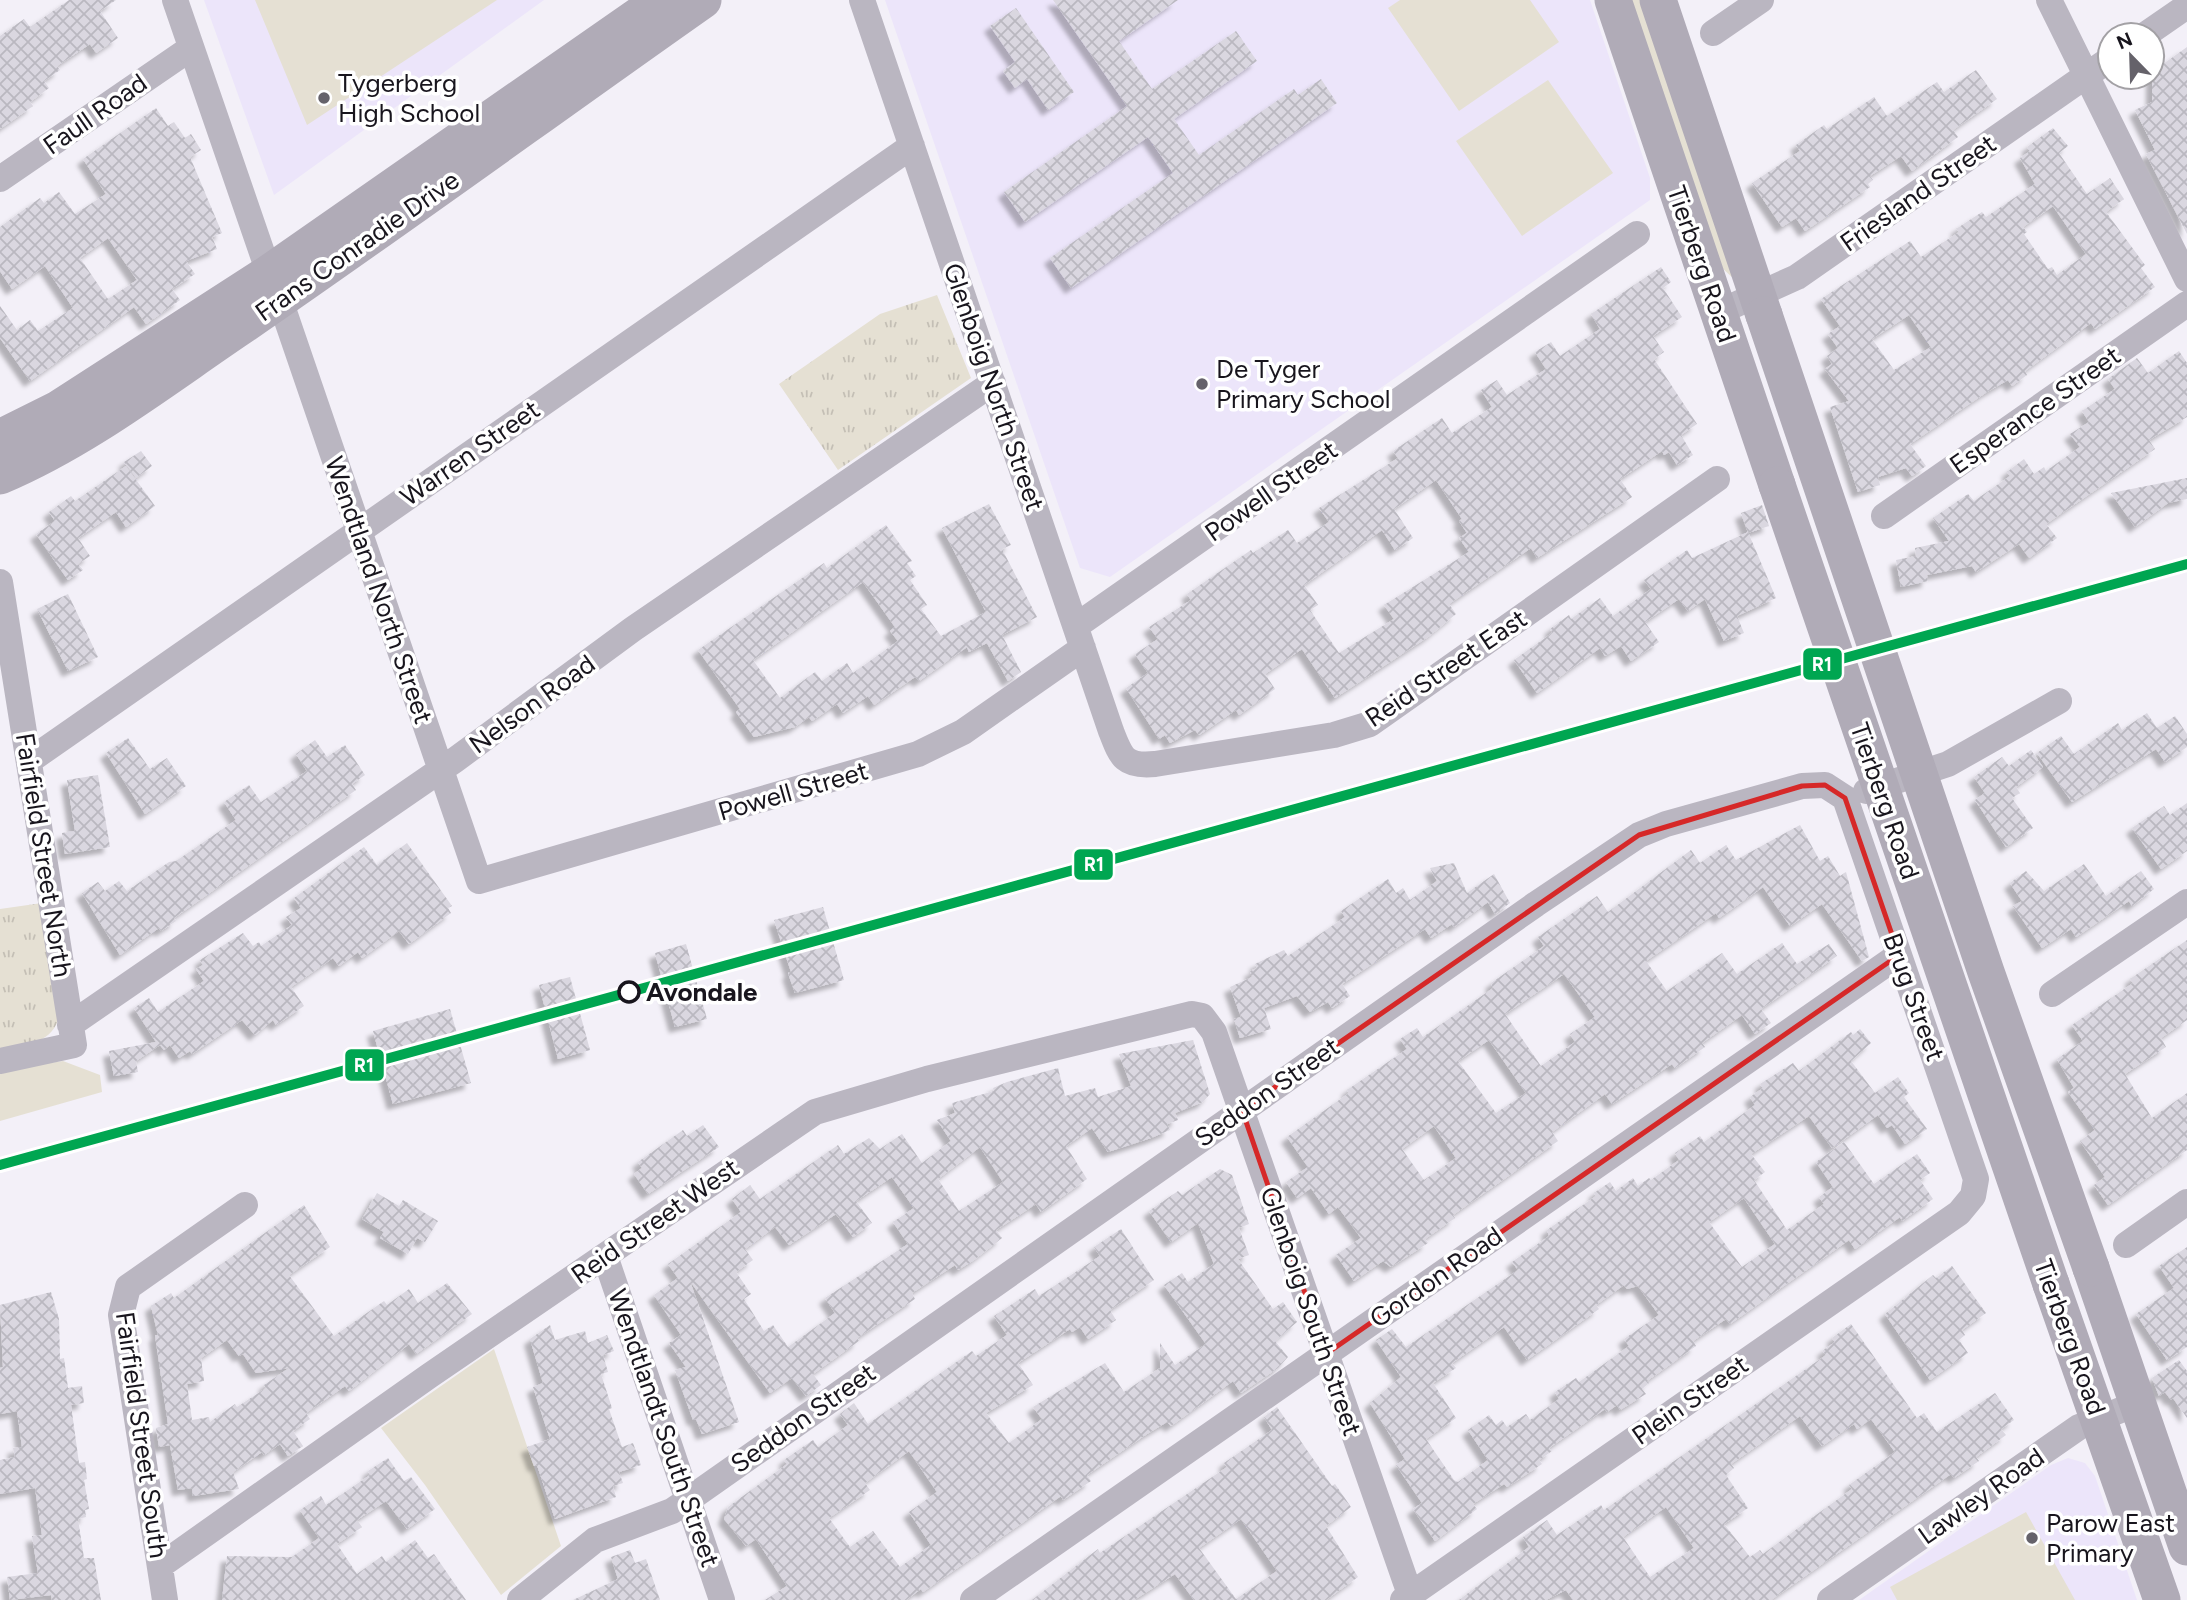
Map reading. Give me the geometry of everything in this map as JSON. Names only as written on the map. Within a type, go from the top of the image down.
[{"type":"main road","name":"Frans Conradie Drive","points":[[0,476],[23,467],[107,417],[274,286],[661,0]]},
{"type":"main road","name":"Frans Conradie Drive","points":[[0,438],[58,410],[274,286],[703,0]]},
{"type":"main road","name":"Tierberg Road","points":[[1614,0],[2051,1284],[2162,1600]]},
{"type":"main road","name":"Tierberg Road","points":[[1658,0],[1986,972],[2187,1547]]},
{"type":"street","name":"Wendtland North Street","points":[[175,0],[478,881]]},
{"type":"street","name":"Glenboig North Street","points":[[862,0],[1119,752],[1127,761],[1138,766]]},
{"type":"street","points":[[1713,33],[1761,0]]},
{"type":"street","points":[[2049,0],[2187,279]]},
{"type":"street","points":[[2165,21],[2187,6]]},
{"type":"street","name":"Faull Road","points":[[0,179],[191,48]]},
{"type":"street","name":"Friesland Street","points":[[1722,322],[1761,305],[1797,277],[2096,69]]},
{"type":"street","name":"Warren Street","points":[[29,761],[912,146]]},
{"type":"street","name":"Powell Street","points":[[478,881],[918,754],[963,732],[1080,637],[1637,234]]},
{"type":"street","name":"Esperance Street","points":[[1884,516],[2187,304]]},
{"type":"street","name":"Nelson Road","points":[[72,1035],[644,621],[993,383]]},
{"type":"street","name":"Reid Street East","points":[[1138,766],[1334,736],[1370,724],[1717,479]]},
{"type":"street","name":"Fairfield Street North","points":[[0,582],[72,1035]]},
{"type":"street","points":[[1844,798],[1948,764],[2059,701]]},
{"type":"street","name":"Seddon Street","points":[[520,1600],[595,1540],[672,1511],[1639,835],[1667,824],[1802,786],[1825,785],[1844,798]]},
{"type":"street","name":"Brug Street","points":[[1844,798],[1976,1179],[1973,1196]]},
{"type":"street","points":[[2052,994],[2187,902]]},
{"type":"street","name":"Gordon Road","points":[[973,1600],[1899,955]]},
{"type":"street","name":"Reid Street West","points":[[160,1566],[815,1112],[927,1079],[1179,1015],[1202,1016],[1209,1022]]},
{"type":"street","name":"Glenboig South Street","points":[[1209,1022],[1242,1110],[1408,1598]]},
{"type":"street","points":[[0,1061],[72,1035]]},
{"type":"street","name":"Plein Street","points":[[1408,1598],[1959,1213],[1973,1196]]},
{"type":"street","points":[[2126,1245],[2187,1202]]},
{"type":"street","name":"Fairfield Street South","points":[[165,1600],[121,1315],[124,1296],[128,1287],[245,1205]]},
{"type":"street","name":"Wendtlandt South Street","points":[[605,1256],[722,1600]]},
{"type":"street","name":"Lawley Road","points":[[1830,1600],[2080,1427],[2138,1403]]},
{"type":"highlighted area","points":[[1825,785],[1845,798],[1899,955],[1326,1354],[1242,1110],[1639,835],[1802,786]]},
{"type":"shaded area","name":"Tygerberg High School","points":[[204,0],[544,0],[274,195]]},
{"type":"shaded area","name":"De Tyger Primary School","points":[[885,0],[1590,0],[1650,178],[1650,200],[1110,577],[1080,568]]},
{"type":"shaded area","name":"Parow East Primary","points":[[2068,1458],[2085,1463],[2095,1476],[2137,1600],[1859,1600],[2051,1465]]},
{"type":"green space","points":[[255,0],[497,0],[307,125]]},
{"type":"green space","points":[[1400,0],[1530,0],[1559,42],[1459,111],[1388,8]]},
{"type":"green space","points":[[1628,0],[1642,0],[1734,279],[1721,267]]},
{"type":"green space","points":[[1548,80],[1613,173],[1522,236],[1456,141]]},
{"type":"green space","points":[[937,295],[971,378],[838,470],[779,384],[880,314]]},
{"type":"green space","points":[[42,903],[58,1020],[49,1035],[42,1039],[0,1050],[0,909]]},
{"type":"green space","points":[[63,1061],[100,1075],[102,1092],[0,1121],[0,1070]]},
{"type":"green space","points":[[494,1349],[561,1546],[501,1595],[425,1485],[381,1428]]},
{"type":"green space","points":[[2026,1512],[2075,1600],[1897,1600],[1890,1587]]},
{"type":"building","points":[[69,0],[116,0],[100,11],[118,38],[96,53],[90,44],[57,66],[60,70],[44,81],[49,88],[30,102],[33,106],[0,129],[0,36],[24,19],[30,27]]},
{"type":"building","points":[[1053,0],[1178,0],[1119,41],[1152,89],[1236,31],[1257,61],[1174,119],[1199,155],[1294,89],[1298,95],[1321,79],[1337,103],[1071,288],[1050,258],[1173,173],[1148,137],[1025,222],[1004,192],[1127,106]]},
{"type":"building","points":[[1016,8],[1074,92],[1048,110],[1027,79],[1015,88],[1003,71],[1015,62],[990,26]]},
{"type":"building","points":[[2187,47],[2187,234],[2146,154],[2155,150],[2135,110],[2152,102],[2152,91],[2166,91],[2166,62]]},
{"type":"building","points":[[1976,70],[1997,99],[1953,130],[1958,137],[1912,171],[1901,156],[1870,176],[1873,180],[1868,184],[1870,187],[1805,231],[1796,218],[1782,227],[1752,183],[1800,151],[1796,145],[1824,125],[1827,129],[1874,97],[1887,116],[1937,82],[1944,92]]},
{"type":"building","points":[[156,108],[168,126],[174,122],[185,138],[191,134],[201,150],[190,157],[222,233],[212,237],[217,249],[186,261],[195,274],[172,289],[180,300],[146,324],[134,307],[30,381],[0,338],[0,306],[17,330],[30,320],[38,331],[73,308],[45,266],[12,289],[0,271],[0,227],[40,198],[44,203],[59,192],[75,214],[106,194],[83,159]],"holes":[[[108,238],[137,280],[108,299],[80,258]]]},
{"type":"building","points":[[2053,128],[2068,146],[2059,153],[2087,194],[2110,178],[2124,199],[2106,212],[2145,265],[2141,268],[2155,287],[2095,329],[2091,323],[2025,371],[2027,375],[2012,386],[2008,380],[1910,444],[1926,466],[1912,476],[1906,468],[1878,477],[1880,485],[1858,492],[1830,407],[1849,401],[1825,369],[1832,364],[1827,356],[1838,348],[1828,334],[1840,326],[1821,299],[1910,241],[1921,257],[1959,232],[1956,229],[1982,212],[1986,217],[2035,184],[2020,158],[2030,151],[2027,147]],"holes":[[[2053,206],[2086,254],[2057,275],[2052,267],[2048,269],[2024,234],[2027,232],[2023,227]],[[1909,315],[1931,347],[1894,370],[1872,339]]]},
{"type":"building","points":[[1661,267],[1671,282],[1663,288],[1682,317],[1653,336],[1664,352],[1654,359],[1697,424],[1681,435],[1693,455],[1677,465],[1669,452],[1664,455],[1662,451],[1620,479],[1632,497],[1537,558],[1531,548],[1449,604],[1456,614],[1428,637],[1335,698],[1302,649],[1265,674],[1275,689],[1239,715],[1236,710],[1199,735],[1195,730],[1170,743],[1165,735],[1159,739],[1126,688],[1148,673],[1135,654],[1158,639],[1149,627],[1191,600],[1187,594],[1251,550],[1253,553],[1288,530],[1297,543],[1329,522],[1319,508],[1398,458],[1393,451],[1442,418],[1452,433],[1492,407],[1481,390],[1497,380],[1507,395],[1546,369],[1535,352],[1551,342],[1560,356],[1600,329],[1591,314]],"holes":[[[1436,480],[1462,519],[1459,521],[1467,533],[1459,538],[1469,552],[1384,605],[1394,619],[1339,653],[1310,610],[1318,605],[1304,585],[1382,530],[1395,550],[1413,538],[1394,509]]]},
{"type":"building","points":[[2179,351],[2187,363],[2187,417],[2149,440],[2155,449],[2046,524],[2057,538],[2029,558],[2019,544],[1976,572],[1972,566],[1927,575],[1928,581],[1901,587],[1896,560],[1916,556],[1915,548],[1949,541],[1933,518],[1968,494],[1974,501],[2010,476],[2007,472],[2024,459],[2034,474],[2044,467],[2046,471],[2080,447],[2070,434],[2089,422],[2082,411],[2115,389],[2108,379],[2137,358],[2148,373]]},
{"type":"building","points":[[141,451],[152,466],[136,478],[124,462]]},
{"type":"building","points":[[126,466],[155,506],[126,527],[116,512],[78,538],[90,556],[78,564],[83,570],[68,580],[36,534],[55,521],[49,512],[71,496],[75,501]]},
{"type":"building","points":[[2187,478],[2187,499],[2168,503],[2135,527],[2111,493]]},
{"type":"building","points":[[989,504],[1011,545],[1002,549],[1037,617],[1002,635],[1021,672],[1008,681],[987,643],[969,652],[967,647],[919,681],[915,677],[874,705],[868,696],[843,713],[837,704],[812,721],[809,717],[795,727],[754,737],[736,712],[740,709],[698,650],[824,563],[827,568],[886,525],[912,561],[907,563],[916,576],[910,580],[927,605],[921,609],[941,636],[986,612],[942,528]],"holes":[[[863,582],[895,627],[890,631],[898,641],[853,673],[847,663],[822,681],[815,672],[780,698],[753,660]]]},
{"type":"building","points":[[1762,505],[1769,526],[1748,533],[1741,513]]},
{"type":"building","points":[[1748,532],[1776,598],[1737,616],[1744,633],[1724,641],[1705,599],[1688,611],[1679,599],[1645,622],[1659,642],[1631,661],[1621,646],[1605,656],[1600,648],[1537,693],[1514,660],[1552,633],[1550,629],[1569,615],[1571,619],[1600,598],[1613,616],[1651,589],[1644,580],[1687,550],[1692,558]]},
{"type":"building","points":[[68,594],[98,657],[68,671],[37,609]]},
{"type":"building","points":[[2147,713],[2157,728],[2175,716],[2187,734],[2187,747],[2165,762],[2156,749],[2072,802],[2037,753],[2061,736],[2074,754],[2118,723],[2122,730]]},
{"type":"building","points":[[128,738],[150,769],[167,758],[186,786],[145,814],[106,753]]},
{"type":"building","points":[[315,740],[327,757],[345,745],[365,775],[352,784],[356,790],[174,918],[176,921],[161,931],[159,928],[120,955],[82,893],[98,882],[105,891],[119,881],[127,891],[169,862],[176,861],[236,820],[224,802],[249,785],[261,802],[307,771],[296,754]]},
{"type":"building","points":[[2031,750],[2043,767],[2016,787],[2020,793],[2012,798],[2033,828],[2006,847],[1975,800],[1985,793],[1974,777],[2002,757],[2009,766]]},
{"type":"building","points":[[98,775],[110,847],[65,854],[62,833],[75,831],[67,780]]},
{"type":"building","points":[[2187,803],[2187,851],[2161,869],[2132,828],[2164,806],[2170,815]]},
{"type":"building","points":[[1800,825],[1820,861],[1828,856],[1840,876],[1846,872],[1869,957],[1862,961],[1822,904],[1790,926],[1763,887],[1719,918],[1716,913],[1646,961],[1667,991],[1722,953],[1737,974],[1782,943],[1797,964],[1829,944],[1837,956],[1761,1009],[1771,1023],[1755,1034],[1742,1015],[1702,1043],[1705,1047],[1675,1068],[1672,1064],[1612,1104],[1605,1094],[1552,1132],[1558,1141],[1453,1215],[1455,1218],[1425,1239],[1428,1243],[1391,1267],[1383,1261],[1354,1281],[1336,1255],[1361,1238],[1338,1207],[1329,1214],[1311,1188],[1297,1198],[1286,1182],[1308,1167],[1287,1137],[1349,1093],[1347,1090],[1407,1049],[1400,1039],[1417,1028],[1423,1037],[1493,988],[1491,983],[1544,946],[1538,937],[1597,896],[1608,912],[1691,850],[1700,863],[1726,845],[1736,860]],"holes":[[[1564,974],[1595,1017],[1570,1034],[1575,1042],[1541,1066],[1505,1014]],[[1489,1040],[1526,1093],[1496,1113],[1458,1061]],[[1434,1126],[1456,1158],[1424,1180],[1402,1149]]]},
{"type":"building","points":[[407,843],[452,906],[448,908],[451,913],[409,944],[399,931],[362,958],[358,952],[339,966],[333,958],[291,987],[304,1006],[276,1025],[273,1020],[255,1035],[242,1020],[192,1054],[190,1051],[179,1058],[170,1045],[164,1050],[160,1045],[136,1061],[138,1072],[114,1076],[109,1051],[156,1042],[134,1008],[149,998],[158,1012],[204,981],[196,969],[203,965],[200,960],[243,933],[253,946],[259,942],[261,946],[292,925],[286,917],[301,908],[294,898],[364,847],[377,865]]},
{"type":"building","points":[[1454,863],[1467,893],[1494,874],[1510,903],[1495,914],[1488,902],[1454,927],[1452,924],[1431,938],[1425,929],[1342,984],[1350,996],[1332,1008],[1328,1002],[1310,1012],[1297,996],[1264,1008],[1271,1029],[1240,1038],[1234,1019],[1241,1017],[1230,987],[1252,977],[1250,971],[1257,968],[1255,964],[1284,950],[1288,956],[1345,917],[1341,911],[1388,879],[1396,893],[1403,888],[1410,900],[1437,881],[1430,868]]},
{"type":"building","points":[[2084,864],[2106,896],[2141,871],[2154,889],[2132,906],[2129,901],[2076,937],[2071,929],[2042,948],[2013,906],[2022,901],[2010,883],[2026,871],[2044,891]]},
{"type":"building","points":[[823,907],[844,980],[795,993],[774,920]]},
{"type":"building","points":[[2187,940],[2187,1020],[2161,1038],[2166,1047],[2125,1074],[2152,1118],[2187,1093],[2187,1150],[2108,1205],[2094,1185],[2105,1177],[2080,1141],[2095,1130],[2068,1092],[2074,1088],[2057,1059],[2083,1041],[2072,1025],[2133,983],[2130,979]]},
{"type":"building","points":[[686,944],[707,1019],[675,1027],[655,953]]},
{"type":"building","points":[[570,977],[590,1050],[558,1059],[539,985]]},
{"type":"building","points":[[450,1009],[471,1083],[393,1104],[373,1031]]},
{"type":"building","points":[[1860,1029],[1871,1043],[1851,1061],[1875,1093],[1898,1077],[1909,1093],[1904,1097],[1927,1129],[1905,1144],[1892,1125],[1887,1128],[1878,1115],[1832,1148],[1809,1116],[1751,1154],[1765,1172],[1754,1180],[1787,1230],[1824,1204],[1819,1197],[1833,1187],[1816,1162],[1844,1142],[1874,1184],[1917,1154],[1930,1173],[1920,1180],[1933,1199],[1902,1221],[1900,1217],[1855,1249],[1849,1240],[1730,1324],[1726,1319],[1693,1341],[1696,1346],[1647,1381],[1649,1383],[1642,1389],[1646,1394],[1620,1410],[1617,1405],[1607,1412],[1605,1409],[1549,1448],[1552,1451],[1539,1460],[1542,1464],[1507,1487],[1504,1484],[1473,1504],[1477,1509],[1435,1541],[1413,1509],[1422,1503],[1396,1465],[1405,1459],[1370,1403],[1401,1377],[1376,1340],[1392,1329],[1406,1347],[1518,1270],[1512,1262],[1549,1236],[1547,1230],[1596,1196],[1594,1193],[1610,1182],[1616,1191],[1633,1178],[1638,1186],[1649,1178],[1651,1180],[1679,1160],[1675,1153],[1700,1136],[1704,1142],[1755,1105],[1750,1097],[1763,1088],[1760,1084],[1793,1063],[1799,1071],[1851,1032],[1853,1035]],"holes":[[[1744,1198],[1775,1244],[1742,1267],[1709,1222]],[[1624,1285],[1627,1289],[1638,1286],[1659,1315],[1624,1339],[1629,1346],[1579,1382],[1576,1378],[1555,1392],[1559,1399],[1530,1420],[1526,1414],[1507,1427],[1502,1420],[1496,1425],[1489,1415],[1468,1430],[1488,1460],[1458,1482],[1454,1480],[1426,1439],[1456,1418],[1433,1383],[1456,1368],[1452,1363],[1504,1327],[1527,1360],[1599,1309],[1596,1305]]]},
{"type":"building","points":[[1193,1040],[1210,1094],[1203,1102],[1175,1113],[1178,1120],[1167,1124],[1170,1130],[1151,1138],[1108,1152],[1092,1128],[1066,1146],[1087,1179],[1041,1212],[1036,1204],[996,1230],[1002,1238],[974,1260],[958,1270],[955,1265],[912,1293],[915,1299],[857,1338],[859,1341],[813,1374],[821,1385],[806,1396],[792,1378],[770,1393],[690,1281],[739,1422],[702,1434],[696,1419],[693,1420],[675,1370],[686,1367],[669,1343],[681,1335],[654,1295],[678,1278],[668,1264],[741,1212],[732,1199],[750,1185],[760,1199],[838,1145],[844,1154],[869,1138],[880,1149],[902,1134],[922,1163],[951,1141],[937,1120],[955,1113],[952,1103],[994,1091],[993,1088],[1007,1082],[1058,1068],[1065,1096],[1095,1088],[1098,1097],[1131,1086],[1119,1054]],"holes":[[[980,1147],[1003,1182],[959,1211],[938,1179]],[[892,1177],[914,1208],[893,1222],[908,1244],[825,1298],[835,1313],[788,1347],[773,1325],[764,1331],[744,1299],[751,1294],[736,1272],[753,1260],[745,1249],[775,1227],[789,1245],[836,1214],[853,1237],[872,1223],[856,1201]]]},
{"type":"building","points":[[703,1125],[719,1147],[648,1194],[634,1174],[642,1168],[638,1162],[683,1130],[687,1136]]},
{"type":"building","points":[[1220,1169],[1232,1175],[1249,1224],[1239,1228],[1249,1255],[1238,1259],[1273,1309],[1283,1302],[1297,1322],[1275,1341],[1288,1357],[1278,1368],[1241,1393],[1233,1381],[1171,1426],[1167,1422],[1147,1434],[1087,1475],[1091,1481],[1063,1500],[1061,1496],[923,1592],[921,1589],[906,1600],[765,1600],[787,1586],[756,1539],[746,1546],[724,1519],[728,1507],[787,1464],[784,1460],[813,1440],[818,1447],[848,1425],[840,1414],[854,1403],[868,1424],[972,1351],[976,1356],[1007,1335],[994,1316],[1035,1289],[1039,1296],[1100,1256],[1094,1247],[1121,1229],[1154,1280],[1110,1310],[1116,1320],[1088,1339],[1080,1327],[1072,1332],[1070,1329],[1018,1363],[1033,1385],[986,1413],[1009,1443],[1042,1419],[1033,1407],[1105,1363],[1124,1392],[1160,1368],[1160,1343],[1175,1365],[1206,1344],[1164,1285],[1182,1273],[1188,1282],[1214,1264],[1198,1223],[1171,1242],[1149,1211],[1178,1191],[1182,1195]],"holes":[[[909,1451],[937,1492],[909,1512],[931,1545],[900,1567],[873,1531],[850,1547],[829,1518],[870,1490],[865,1483]]]},
{"type":"building","points":[[377,1193],[399,1206],[403,1200],[438,1221],[425,1242],[417,1238],[408,1254],[380,1238],[384,1232],[362,1219]]},
{"type":"building","points":[[304,1205],[330,1247],[289,1275],[334,1336],[384,1301],[387,1305],[409,1289],[418,1303],[447,1283],[472,1314],[416,1354],[409,1344],[349,1391],[345,1386],[306,1413],[310,1419],[293,1431],[303,1446],[288,1456],[280,1444],[264,1455],[262,1452],[233,1472],[239,1489],[193,1496],[192,1488],[178,1490],[170,1445],[159,1447],[156,1428],[168,1424],[155,1335],[158,1335],[151,1306],[171,1293],[174,1298]],"holes":[[[227,1340],[239,1356],[243,1354],[256,1373],[289,1368],[264,1385],[266,1388],[237,1407],[235,1404],[210,1422],[209,1417],[192,1420],[187,1384],[204,1381],[201,1358]]]},
{"type":"building","points":[[2187,1247],[2187,1347],[2167,1360],[2136,1314],[2174,1288],[2159,1266]]},
{"type":"building","points":[[1952,1266],[1986,1313],[1962,1330],[1965,1335],[1959,1340],[1968,1353],[1930,1380],[1885,1314],[1933,1275],[1936,1278]]},
{"type":"building","points":[[51,1292],[59,1319],[60,1359],[64,1358],[68,1388],[82,1386],[84,1403],[71,1405],[79,1463],[85,1462],[87,1479],[84,1480],[89,1509],[85,1510],[86,1517],[78,1519],[84,1558],[94,1558],[101,1600],[52,1600],[51,1595],[10,1600],[7,1577],[38,1573],[32,1536],[42,1535],[35,1488],[0,1494],[0,1460],[15,1457],[13,1448],[22,1447],[17,1411],[0,1414],[0,1368],[3,1367],[0,1305]]},
{"type":"building","points":[[1851,1324],[1917,1418],[1924,1413],[1937,1432],[1995,1393],[2014,1420],[2001,1429],[2006,1435],[1976,1457],[1979,1461],[1954,1478],[1951,1474],[1771,1600],[1573,1600],[1566,1590],[1546,1600],[1459,1600],[1529,1547],[1523,1537],[1547,1520],[1557,1535],[1601,1505],[1604,1510],[1826,1355],[1822,1351],[1835,1342],[1832,1338]],"holes":[[[1800,1416],[1822,1446],[1854,1424],[1857,1429],[1871,1419],[1895,1452],[1849,1485],[1852,1489],[1763,1554],[1760,1550],[1750,1557],[1724,1524],[1748,1508],[1726,1475],[1734,1468],[1731,1464]],[[1666,1507],[1694,1548],[1650,1577],[1623,1537]]]},
{"type":"building","points":[[550,1325],[555,1340],[585,1331],[588,1343],[607,1335],[614,1351],[603,1355],[608,1372],[601,1374],[612,1408],[609,1409],[622,1447],[633,1443],[641,1465],[619,1472],[623,1483],[613,1486],[616,1497],[555,1519],[537,1465],[534,1466],[527,1447],[550,1439],[533,1387],[543,1383],[530,1339]]},
{"type":"building","points":[[2179,1360],[2187,1371],[2187,1418],[2173,1398],[2171,1400],[2165,1392],[2159,1396],[2152,1378]]},
{"type":"building","points":[[1277,1407],[1332,1486],[1335,1484],[1351,1507],[1326,1526],[1358,1577],[1326,1600],[1194,1600],[1175,1574],[1134,1600],[1032,1600],[1098,1549],[1100,1553],[1227,1467],[1224,1463],[1272,1430],[1264,1417]],"holes":[[[1241,1519],[1277,1571],[1236,1599],[1199,1548]]]},
{"type":"building","points":[[388,1458],[404,1481],[411,1477],[435,1509],[407,1529],[386,1501],[357,1520],[362,1527],[337,1544],[357,1574],[382,1556],[386,1562],[415,1540],[428,1558],[434,1554],[466,1600],[222,1600],[227,1556],[292,1557],[319,1538],[300,1510],[321,1496],[326,1505],[370,1475],[368,1471]]},
{"type":"building","points":[[630,1550],[635,1563],[646,1559],[660,1600],[573,1600],[618,1579],[611,1557]]},
{"type":"transit line","name":"R1","points":[[0,1165],[2187,564]]},
{"type":"place","name":"Tygerberg High School","points":[[324,98]]},
{"type":"place","name":"De Tyger Primary School","points":[[1202,384]]},
{"type":"place","name":"Avondale","points":[[629,992]]},
{"type":"place","name":"Parow East Primary","points":[[2032,1538]]}]
